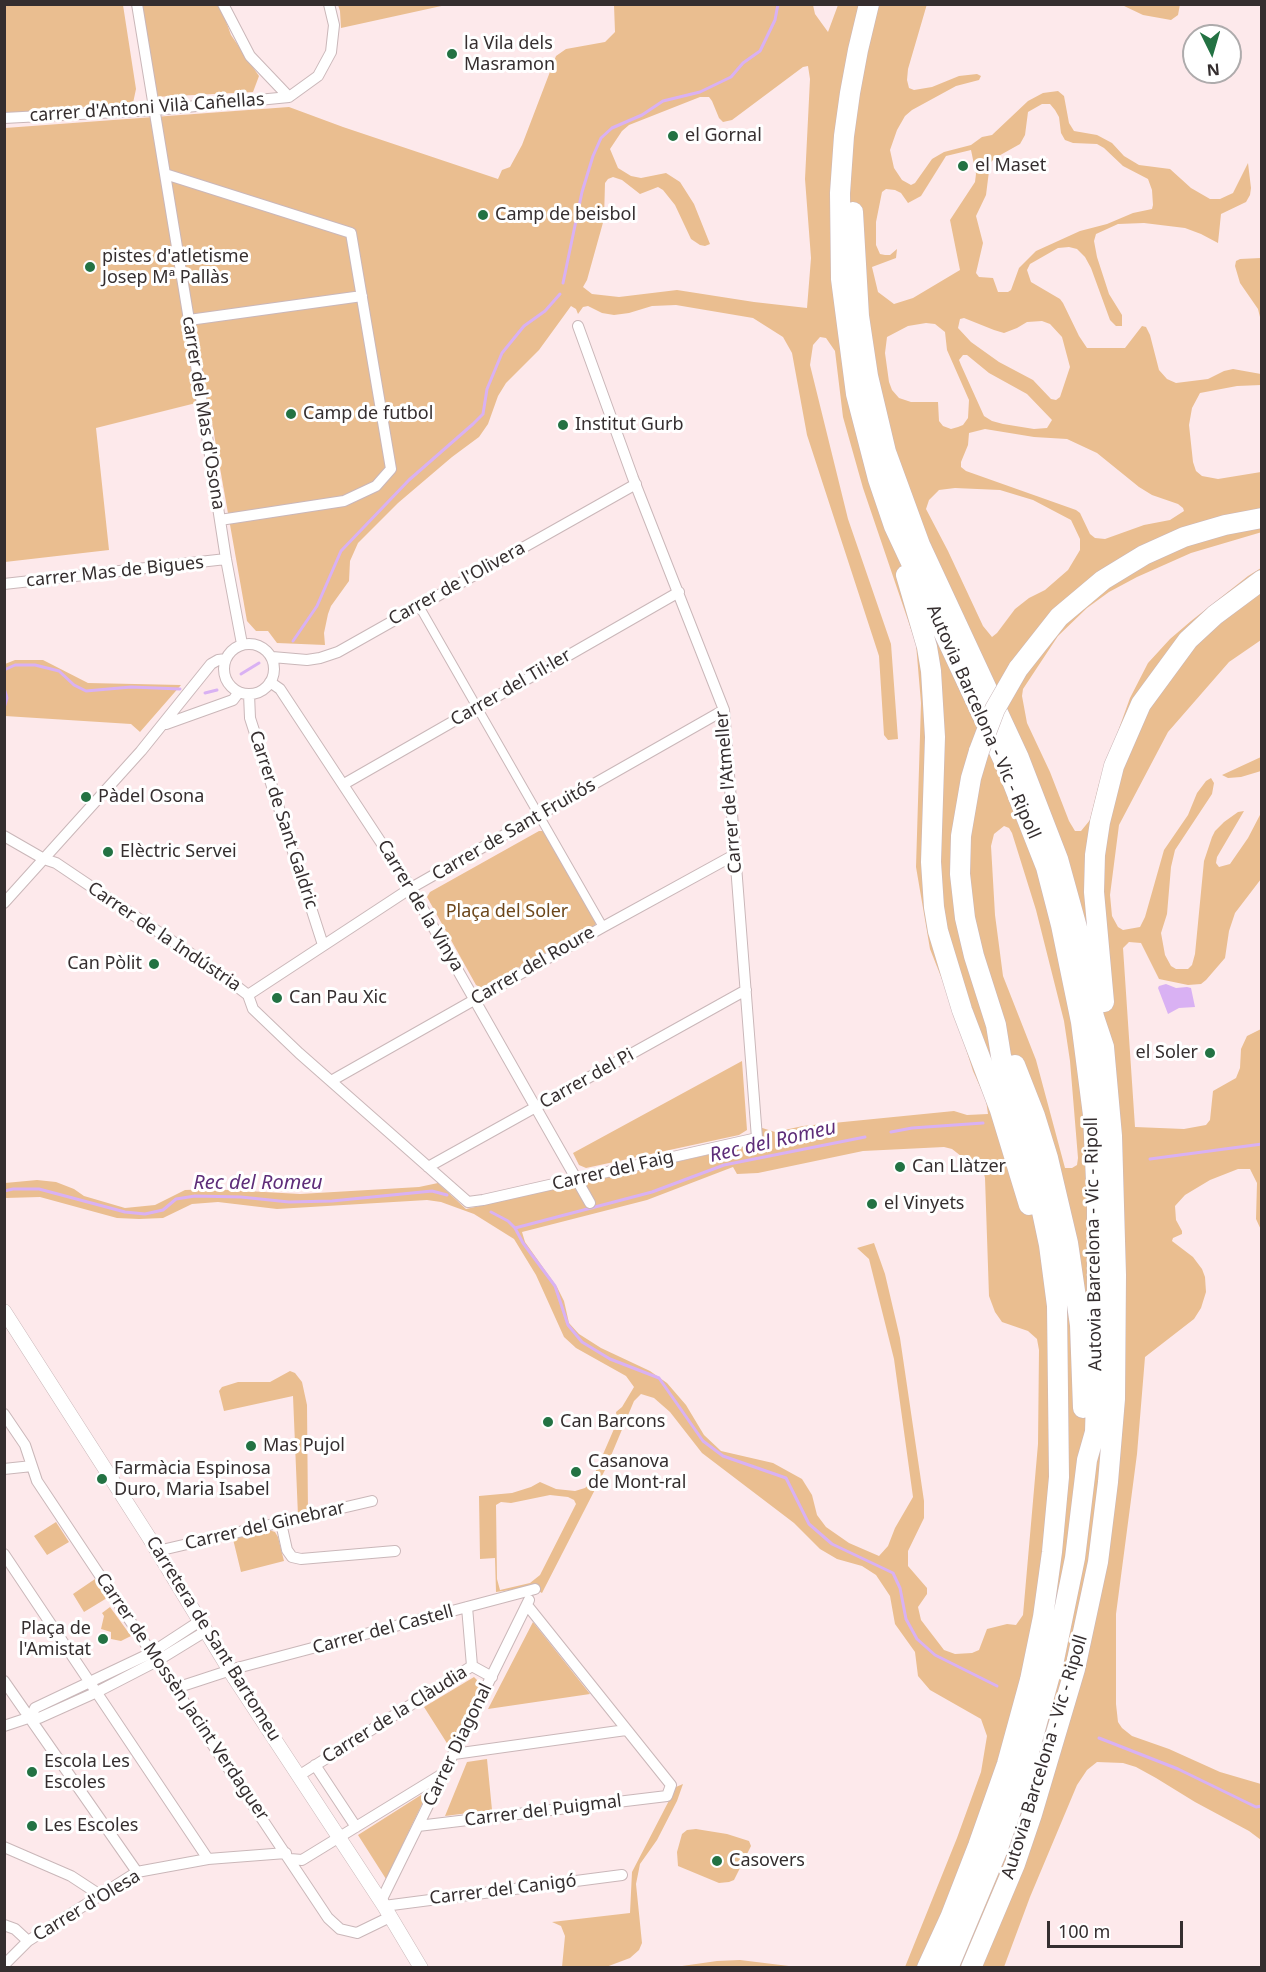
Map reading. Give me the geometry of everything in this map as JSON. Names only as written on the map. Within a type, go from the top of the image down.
[{"type":"highway","name":"Autovia Barcelona - Vic - Ripoll","points":[[869,4],[858,50],[844,136],[840,193],[840,260],[844,308],[860,413],[894,526],[980,707],[1046,867],[1081,1022],[1093,1115],[1097,1203],[1095,1432],[1087,1461],[1075,1558],[1040,1719],[1021,1782],[997,1851],[948,1968]]},
{"type":"highway","name":"Autovia Barcelona - Vic - Ripoll","points":[[879,4],[856,119],[851,173],[854,256],[860,316],[873,401],[894,477],[920,545],[1019,758],[1058,859],[1079,935],[1094,1017],[1104,1047],[1112,1136],[1116,1275],[1115,1399],[1098,1562],[1075,1669],[1032,1814],[994,1916],[971,1968]]},
{"type":"highway","points":[[927,1968],[950,1918],[978,1846],[1007,1764],[1030,1680],[1043,1617],[1059,1477],[1056,1306],[1049,1245],[1034,1168],[1001,1056],[996,1025],[964,918],[960,874],[962,836],[971,778],[995,709],[1018,669],[1059,616],[1103,580],[1144,555],[1184,537],[1225,525],[1262,518]]},
{"type":"highway","points":[[894,526],[898,553],[912,592],[931,671],[934,737],[931,862],[938,931],[962,1010],[1000,1110],[1024,1186],[1039,1245],[1058,1359]]},
{"type":"highway","points":[[1104,1047],[1105,1017],[1094,892],[1095,855],[1100,822],[1114,766],[1142,704],[1188,640],[1215,615],[1262,580]]},
{"type":"highway","points":[[996,1025],[1019,1072],[1035,1116],[1048,1158],[1068,1243],[1080,1325],[1083,1431],[1087,1461]]},
{"type":"street","name":"carrer del Mas d'Osona","points":[[137,4],[226,559],[242,644]]},
{"type":"street","points":[[223,4],[250,56],[289,97],[318,76],[331,52],[334,26],[329,4]]},
{"type":"street","name":"carrer d'Antoni Vilà Cañellas","points":[[4,118],[154,110],[289,97]]},
{"type":"street","points":[[165,174],[351,233],[391,469],[376,486],[344,501],[220,520]]},
{"type":"street","points":[[189,320],[362,297]]},
{"type":"street","name":"Carrer de l'Atmeller","points":[[578,326],[636,484],[724,710],[757,1138]]},
{"type":"street","name":"Carrer de l'Olivera","points":[[272,657],[307,660],[338,652],[636,484]]},
{"type":"street","name":"carrer Mas de Bigues","points":[[4,584],[226,559]]},
{"type":"street","name":"Carrer del Til·ler","points":[[344,784],[679,592]]},
{"type":"street","points":[[419,606],[603,927]]},
{"type":"street","points":[[160,728],[170,721],[233,700],[244,693],[263,689],[270,682],[274,670],[272,657],[259,645],[242,644],[231,651],[226,659],[224,667],[226,680],[232,687],[244,693]]},
{"type":"street","points":[[4,903],[160,728],[211,664],[226,659]]},
{"type":"street","name":"Carrer de la Vinya","points":[[270,682],[280,689],[411,888],[578,1178],[590,1203]]},
{"type":"street","name":"Carrer de Sant Galdric","points":[[244,693],[323,945]]},
{"type":"street","name":"Carrer de Sant Fruitós","points":[[248,995],[411,888],[724,710]]},
{"type":"street","name":"Carrer de la Indústria","points":[[4,836],[44,859],[56,863],[218,972],[248,995],[254,1008],[299,1053],[468,1202]]},
{"type":"street","name":"Carrer del Roure","points":[[331,1081],[736,854]]},
{"type":"street","name":"Carrer del Pi","points":[[428,1167],[746,990]]},
{"type":"street","name":"Carrer del Faig","points":[[468,1202],[757,1138]]},
{"type":"street","name":"Carretera de Sant Bartomeu","points":[[6,1318],[158,1552],[230,1670],[340,1837],[421,1968]]},
{"type":"street","name":"Carrer de Mossèn Jacint Verdaguer","points":[[4,1414],[25,1445],[37,1481],[328,1918],[340,1929],[357,1933],[385,1908]]},
{"type":"street","points":[[4,1469],[32,1466]]},
{"type":"street","name":"Carrer del Ginebrar","points":[[158,1552],[372,1501]]},
{"type":"street","points":[[281,1523],[286,1550],[292,1557],[301,1559],[395,1551]]},
{"type":"street","points":[[4,1554],[208,1859]]},
{"type":"street","name":"Carrer Diagonal","points":[[385,1908],[418,1826],[535,1589]]},
{"type":"street","name":"Carrer del Castell","points":[[230,1670],[535,1589]]},
{"type":"street","points":[[527,1605],[626,1730]]},
{"type":"street","points":[[467,1607],[472,1666]]},
{"type":"street","points":[[4,1726],[30,1717],[39,1718],[97,1692],[203,1626]]},
{"type":"street","points":[[30,1717],[35,1708],[90,1682],[154,1657]]},
{"type":"street","name":"Carrer de la Clàudia","points":[[300,1775],[472,1666],[492,1677]]},
{"type":"street","points":[[176,1688],[230,1670]]},
{"type":"street","points":[[4,1681],[137,1872]]},
{"type":"street","points":[[454,1754],[626,1730]]},
{"type":"street","name":"Carrer del Puigmal","points":[[418,1826],[667,1796],[671,1785],[626,1730]]},
{"type":"street","points":[[315,1765],[356,1827]]},
{"type":"street","name":"Carrer d'Olesa","points":[[4,1965],[28,1941],[137,1872],[208,1859],[288,1856],[302,1860],[445,1773]]},
{"type":"street","points":[[4,1847],[71,1876],[100,1895]]},
{"type":"street","name":"Carrer del Canigó","points":[[385,1908],[621,1875]]},
{"type":"street","points":[[4,1925],[15,1929],[28,1941]]},
{"type":"green space","points":[[927,4],[908,69],[909,88],[914,90],[932,87],[959,76],[977,74],[981,76],[979,80],[956,86],[905,116],[890,150],[894,168],[902,180],[911,185],[915,183],[932,159],[944,152],[971,145],[982,137],[992,135],[1028,101],[1043,93],[1058,91],[1064,96],[1069,123],[1074,131],[1097,135],[1112,143],[1124,156],[1139,165],[1170,169],[1191,188],[1210,199],[1220,199],[1233,193],[1248,163],[1251,188],[1246,202],[1221,214],[1218,243],[1185,228],[1144,223],[1118,224],[1096,234],[1094,241],[1097,257],[1109,294],[1122,315],[1122,326],[1116,326],[1110,320],[1091,268],[1077,249],[1058,248],[1030,264],[1027,270],[1031,282],[1060,299],[1087,348],[1125,348],[1142,326],[1146,327],[1150,335],[1159,370],[1167,379],[1176,383],[1208,379],[1233,369],[1261,374],[1261,385],[1237,386],[1200,393],[1192,408],[1189,425],[1193,462],[1196,471],[1202,476],[1218,479],[1261,472],[1262,532],[1191,553],[1109,592],[1087,608],[1058,636],[1023,689],[1022,696],[1027,723],[1050,772],[1069,821],[1075,831],[1081,831],[1090,820],[1099,784],[1130,698],[1148,663],[1191,621],[1261,568],[1261,640],[1229,662],[1168,732],[1119,825],[1110,895],[1112,916],[1118,927],[1123,930],[1140,927],[1164,850],[1188,815],[1197,793],[1211,778],[1214,783],[1212,794],[1175,850],[1171,867],[1167,914],[1161,933],[1165,955],[1171,966],[1176,969],[1188,969],[1192,965],[1195,954],[1204,861],[1212,837],[1224,822],[1238,812],[1244,811],[1217,857],[1216,863],[1219,867],[1230,864],[1248,838],[1261,813],[1261,879],[1235,913],[1229,931],[1225,958],[1206,980],[1201,984],[1188,985],[1159,979],[1141,943],[1129,942],[1123,948],[1135,1127],[1184,1129],[1206,1125],[1210,1120],[1213,1091],[1236,1078],[1240,1068],[1241,1049],[1247,1036],[1261,1029],[1262,1232],[1256,1219],[1257,1183],[1250,1169],[1238,1169],[1210,1180],[1185,1195],[1175,1206],[1176,1220],[1182,1234],[1173,1238],[1172,1241],[1193,1257],[1202,1269],[1206,1292],[1201,1308],[1194,1319],[1145,1357],[1137,1454],[1116,1614],[1116,1704],[1118,1722],[1132,1736],[1169,1749],[1220,1772],[1261,1784],[1261,1840],[1136,1767],[1123,1763],[1097,1762],[1087,1770],[1077,1785],[1030,1897],[1004,1967],[905,1967],[981,1772],[987,1736],[981,1719],[930,1690],[918,1676],[915,1652],[895,1624],[890,1596],[876,1575],[862,1566],[837,1559],[820,1549],[794,1523],[702,1453],[670,1412],[654,1398],[641,1394],[634,1401],[605,1470],[542,1593],[531,1587],[496,1592],[495,1558],[480,1559],[479,1496],[512,1493],[540,1482],[556,1489],[575,1491],[585,1488],[591,1482],[617,1422],[616,1412],[622,1407],[634,1387],[626,1376],[576,1348],[564,1337],[536,1275],[514,1239],[474,1214],[441,1202],[427,1200],[277,1209],[218,1202],[192,1204],[163,1218],[139,1219],[117,1218],[40,1197],[5,1198],[5,1183],[37,1180],[56,1182],[84,1196],[125,1208],[155,1205],[185,1190],[211,1189],[300,1194],[419,1187],[438,1183],[466,1209],[760,1143],[759,1127],[775,1132],[803,1126],[954,1111],[967,1115],[988,1114],[986,1100],[973,1071],[951,1002],[930,949],[916,867],[921,703],[916,644],[863,488],[843,417],[835,351],[826,338],[820,337],[813,345],[810,365],[848,519],[891,644],[898,739],[888,740],[884,735],[879,656],[807,435],[792,353],[783,337],[753,318],[676,305],[652,306],[614,315],[602,313],[588,306],[583,307],[578,314],[571,306],[539,350],[506,383],[498,396],[488,424],[479,437],[398,503],[358,543],[350,561],[349,581],[328,614],[324,633],[325,645],[277,643],[268,631],[256,631],[247,621],[208,400],[96,428],[109,550],[5,562],[5,128],[289,107],[498,179],[502,170],[510,167],[522,145],[556,56],[566,49],[605,42],[615,32],[614,5],[813,5],[815,14],[828,32],[838,5]],"holes":[[[808,66],[810,79],[805,179],[811,258],[807,308],[677,290],[619,297],[592,294],[583,287],[604,219],[605,183],[613,177],[622,180],[640,194],[658,187],[663,190],[675,205],[691,239],[700,245],[710,244],[694,204],[680,182],[666,173],[641,178],[631,176],[618,168],[610,149],[622,131],[629,125],[700,97],[709,97],[723,122],[732,120],[803,67]],[[1042,104],[1050,104],[1059,117],[1061,133],[1065,140],[1073,143],[1097,144],[1123,166],[1148,179],[1152,190],[1153,205],[1152,209],[1080,231],[1036,251],[1019,268],[1011,290],[998,292],[993,278],[979,277],[976,273],[983,243],[976,216],[986,195],[990,163],[1020,144],[1025,135],[1028,112]],[[971,150],[976,174],[975,182],[950,220],[960,270],[913,298],[894,304],[878,292],[872,267],[896,258],[897,249],[890,255],[885,255],[880,254],[876,245],[876,222],[882,192],[886,189],[895,190],[901,193],[908,203],[921,196],[946,156]],[[964,318],[1004,333],[1027,322],[1042,321],[1050,324],[1062,337],[1070,367],[1060,397],[1056,400],[1051,399],[1033,380],[999,362],[971,342],[958,328],[960,319]],[[926,323],[935,324],[945,332],[947,350],[969,400],[968,418],[963,425],[951,429],[943,426],[939,421],[938,402],[911,402],[899,398],[892,390],[885,353],[887,337],[908,326]],[[963,355],[967,355],[989,373],[1027,394],[1052,420],[1047,428],[1034,429],[1003,424],[984,416],[959,360]],[[985,429],[1034,437],[1067,439],[1097,453],[1139,487],[1152,495],[1178,504],[1184,511],[1170,520],[1144,525],[1105,539],[1095,538],[1090,534],[1080,513],[1076,510],[966,471],[961,467],[968,445],[969,433]],[[955,488],[1000,490],[1033,500],[1071,520],[1080,539],[1080,550],[1068,570],[1045,590],[1029,598],[1015,609],[992,637],[983,626],[926,509],[929,500],[939,490]],[[1004,826],[1012,833],[1036,910],[1064,1021],[1070,1061],[1078,1158],[1077,1165],[1072,1168],[1065,1168],[1036,1060],[1003,976],[995,915],[991,846],[994,834]],[[944,1147],[952,1149],[965,1162],[974,1162],[983,1169],[989,1296],[1002,1322],[1028,1331],[1037,1339],[1039,1350],[1038,1444],[1023,1615],[1016,1625],[1007,1624],[987,1629],[979,1650],[972,1653],[955,1654],[944,1650],[921,1620],[918,1607],[927,1594],[927,1588],[908,1566],[908,1551],[924,1518],[924,1501],[900,1338],[885,1274],[874,1243],[857,1248],[869,1259],[894,1359],[913,1497],[895,1528],[888,1546],[879,1556],[849,1543],[826,1527],[817,1515],[812,1495],[802,1479],[773,1463],[721,1451],[704,1435],[686,1405],[667,1383],[650,1371],[601,1348],[579,1334],[569,1323],[564,1301],[557,1287],[525,1242],[522,1232],[647,1200],[733,1167],[737,1174],[758,1173],[863,1151]],[[550,1495],[568,1497],[576,1504],[540,1575],[530,1583],[500,1590],[497,1579],[496,1505],[501,1502],[511,1503]]]},
{"type":"green space","points":[[1180,4],[1178,15],[1171,20],[1143,15],[1122,5]]},
{"type":"green space","points":[[5,5],[123,5],[136,89],[133,103],[5,114]]},
{"type":"green space","points":[[141,5],[220,5],[231,35],[259,76],[253,92],[155,97]]},
{"type":"green space","points":[[338,5],[446,5],[341,28]]},
{"type":"green space","points":[[1262,258],[1261,321],[1258,309],[1240,283],[1235,266],[1236,261],[1240,259]]},
{"type":"green space","points":[[15,660],[43,660],[88,683],[181,685],[140,732],[131,724],[5,716],[5,664]]},
{"type":"green space","points":[[1261,757],[1261,771],[1241,777],[1228,778],[1222,775]]},
{"type":"green space","name":"Plaça del Soler","points":[[539,831],[544,831],[597,921],[595,925],[482,988],[476,985],[427,897],[430,892]]},
{"type":"green space","points":[[742,1061],[747,1130],[739,1135],[586,1168],[579,1165],[573,1153]]},
{"type":"green space","points":[[290,1371],[295,1373],[302,1382],[307,1405],[308,1514],[298,1516],[293,1396],[224,1411],[219,1391],[222,1387],[238,1382],[270,1382]]},
{"type":"green space","points":[[56,1522],[69,1542],[47,1555],[34,1536]]},
{"type":"green space","points":[[269,1530],[275,1532],[278,1537],[284,1561],[241,1572],[233,1539]]},
{"type":"green space","points":[[95,1579],[107,1598],[84,1612],[73,1594]]},
{"type":"green space","points":[[110,1607],[131,1636],[121,1641],[111,1639],[111,1632],[101,1629],[104,1616],[102,1613]]},
{"type":"green space","points":[[533,1622],[590,1694],[488,1709]]},
{"type":"green space","points":[[474,1677],[481,1684],[450,1748],[424,1707]]},
{"type":"green space","points":[[487,1759],[492,1810],[445,1816],[467,1762]]},
{"type":"green space","points":[[683,1784],[657,1840],[640,1864],[636,1884],[642,1943],[639,1950],[630,1958],[606,1967],[562,1967],[565,1936],[561,1926],[552,1922],[630,1913],[632,1872],[676,1787]]},
{"type":"green space","points":[[421,1795],[424,1800],[386,1879],[358,1835]]},
{"type":"green space","points":[[696,1829],[727,1834],[749,1841],[751,1846],[734,1880],[719,1883],[678,1866],[677,1852],[682,1834],[687,1830]]},
{"type":"green space","points":[[740,1960],[797,1967],[675,1967],[717,1961]]},
{"type":"shaded area","points":[[1166,984],[1176,988],[1191,988],[1195,1007],[1179,1008],[1168,1014],[1158,988]]},
{"type":"waterway","points":[[563,283],[582,192],[601,138],[612,128],[642,115],[663,101],[700,92],[731,77],[743,63],[760,51],[775,20],[778,4]]},
{"type":"waterway","points":[[293,641],[317,606],[341,551],[409,480],[483,414],[487,389],[502,353],[524,326],[545,311],[560,294]]},
{"type":"waterway","points":[[241,674],[259,663]]},
{"type":"waterway","points":[[4,670],[15,665],[35,665],[59,671],[74,685],[86,691],[131,687],[180,689]]},
{"type":"waterway","points":[[4,688],[7,698],[4,708]]},
{"type":"waterway","points":[[205,693],[217,690]]},
{"type":"waterway","name":"Rec del Romeu","points":[[891,1132],[912,1128],[983,1123]]},
{"type":"waterway","name":"Rec del Romeu","points":[[515,1228],[652,1192],[724,1165],[865,1137]]},
{"type":"waterway","name":"Rec del Romeu","points":[[1150,1159],[1262,1144]]},
{"type":"waterway","name":"Rec del Romeu","points":[[4,1191],[39,1189],[125,1212],[145,1214],[163,1210],[176,1199],[195,1196],[241,1197],[289,1202],[332,1201],[432,1191],[447,1195]]},
{"type":"waterway","points":[[491,1212],[508,1221],[515,1228],[523,1243],[555,1286],[568,1325],[582,1342],[610,1359],[659,1378],[703,1441],[723,1456],[786,1478],[809,1524],[832,1544],[893,1573],[900,1588],[906,1619],[917,1639],[935,1655],[997,1686]]},
{"type":"waterway","points":[[1099,1738],[1178,1769],[1256,1807],[1262,1806]]},
{"type":"place","name":"la Vila dels Masramon","points":[[452,54]]},
{"type":"place","name":"el Gornal","points":[[673,136]]},
{"type":"place","name":"el Maset","points":[[963,166]]},
{"type":"place","name":"Camp de beisbol","points":[[483,215]]},
{"type":"place","name":"pistes d'atletisme Josep Mª Pallàs","points":[[90,267]]},
{"type":"place","name":"Camp de futbol","points":[[291,414]]},
{"type":"place","name":"Institut Gurb","points":[[563,425]]},
{"type":"place","name":"Pàdel Osona","points":[[86,797]]},
{"type":"place","name":"Elèctric Servei","points":[[108,852]]},
{"type":"place","name":"Can Pòlit","points":[[154,964]]},
{"type":"place","name":"Can Pau Xic","points":[[277,998]]},
{"type":"place","name":"el Soler","points":[[1210,1053]]},
{"type":"place","name":"Can Llàtzer","points":[[900,1167]]},
{"type":"place","name":"el Vinyets","points":[[872,1204]]},
{"type":"place","name":"Can Barcons","points":[[548,1422]]},
{"type":"place","name":"Mas Pujol","points":[[251,1446]]},
{"type":"place","name":"Casanova de Mont-ral","points":[[576,1472]]},
{"type":"place","name":"Farmàcia Espinosa Duro, Maria Isabel","points":[[102,1479]]},
{"type":"place","name":"Plaça de l'Amistat","points":[[103,1639]]},
{"type":"place","name":"Escola Les Escoles","points":[[32,1772]]},
{"type":"place","name":"Les Escoles","points":[[32,1826]]},
{"type":"place","name":"Casovers","points":[[717,1861]]}]
